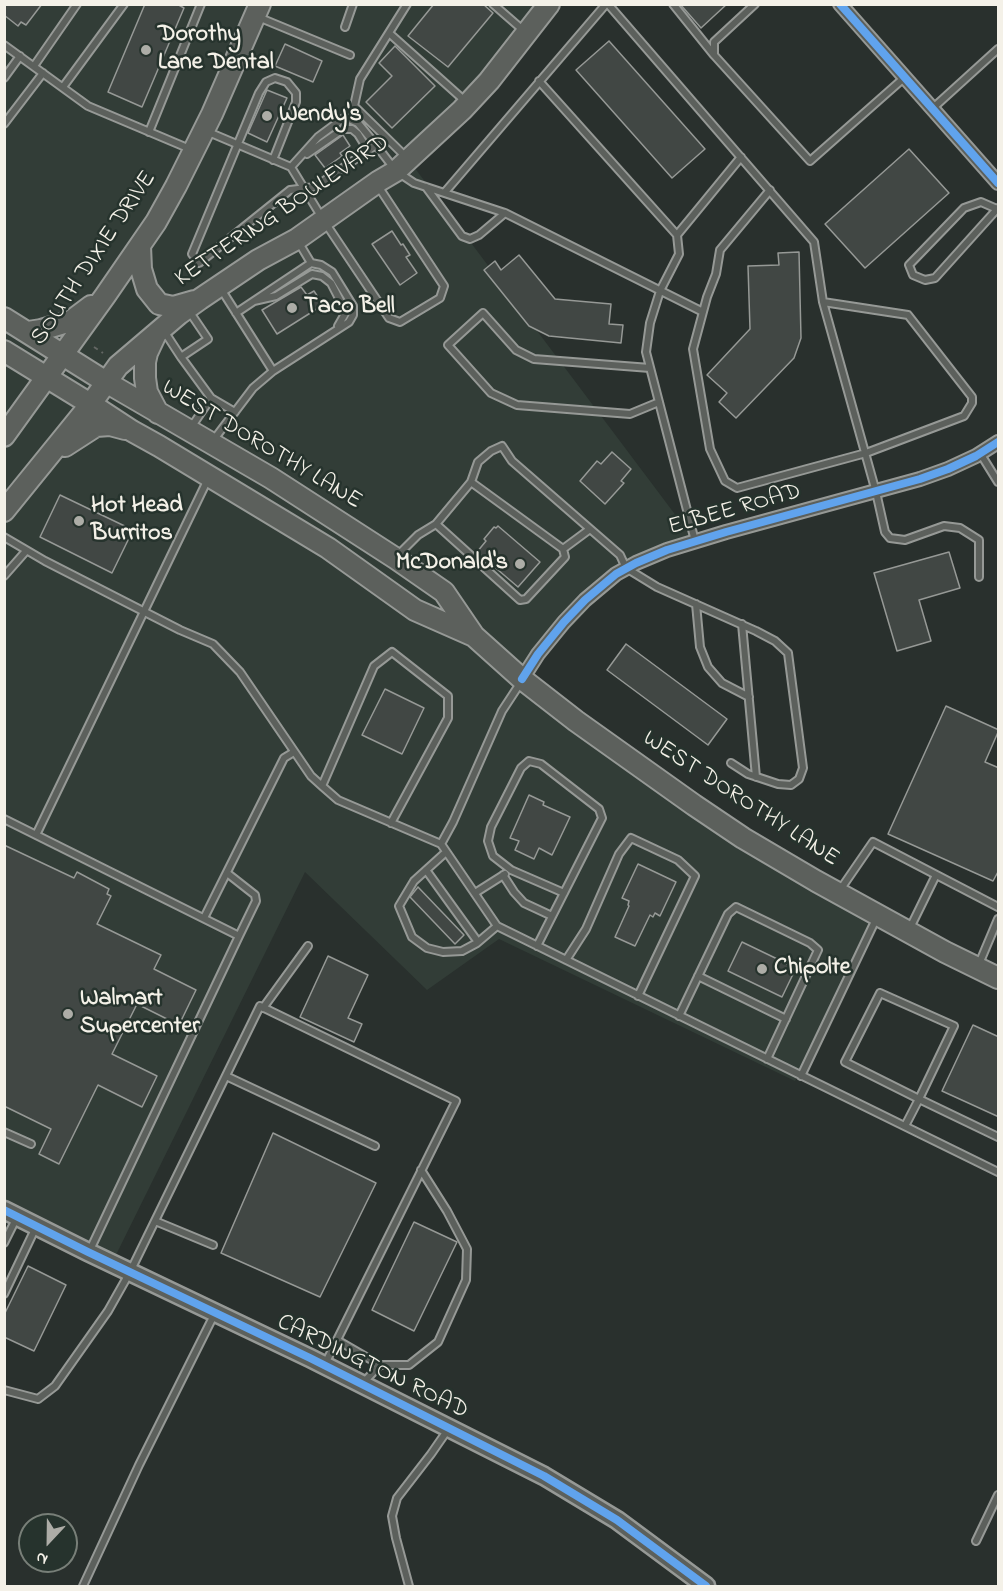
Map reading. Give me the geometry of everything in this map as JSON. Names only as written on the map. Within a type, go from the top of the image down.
[{"type":"main road","name":"KETTERING BOULEVARD","points":[[4,511],[90,405],[118,366],[190,304],[258,260],[297,239],[402,165],[489,81],[549,4]]},
{"type":"main road","name":"SOUTH DIXIE DRIVE","points":[[4,436],[140,246],[169,200],[204,130],[257,10]]},
{"type":"main road","points":[[140,246],[141,269],[147,289],[159,304],[173,307],[190,304]]},
{"type":"main road","points":[[28,332],[71,321],[105,296]]},
{"type":"main road","name":"WEST DOROTHY LANE","points":[[4,318],[106,382],[271,478],[444,592],[474,636],[522,679],[677,794],[743,837],[837,893],[945,952],[999,978]]},
{"type":"main road","points":[[158,413],[147,392],[145,362],[147,352],[160,331]]},
{"type":"main road","name":"WEST DOROTHY LANE","points":[[4,351],[132,431],[328,548],[415,610],[474,636]]},
{"type":"main road","points":[[50,455],[96,426],[110,425],[132,431]]},
{"type":"street","points":[[840,4],[999,183]]},
{"type":"street","name":"ELBEE ROAD","points":[[522,679],[538,654],[564,622],[585,600],[616,574],[627,568],[667,550],[929,476],[948,469],[999,442]]},
{"type":"street","name":"CARDINGTON ROAD","points":[[11,1214],[324,1365],[544,1476],[617,1520],[706,1587]]},
{"type":"lane","points":[[34,66],[77,4]]},
{"type":"lane","points":[[63,87],[124,4]]},
{"type":"lane","points":[[150,132],[201,4]]},
{"type":"lane","points":[[345,27],[353,4]]},
{"type":"lane","points":[[407,4],[360,79],[354,106],[414,183],[505,213],[703,312]]},
{"type":"lane","points":[[493,4],[527,34]]},
{"type":"lane","points":[[445,192],[607,4],[814,242],[823,302],[866,453],[885,532],[890,538],[905,540],[944,526],[960,528],[979,540],[979,577]]},
{"type":"lane","points":[[673,4],[714,55],[810,160],[905,77]]},
{"type":"lane","points":[[714,55],[714,42],[755,4]]},
{"type":"lane","points":[[257,10],[350,55]]},
{"type":"lane","points":[[389,33],[468,103]]},
{"type":"lane","points":[[4,45],[88,106],[194,151]]},
{"type":"lane","points":[[933,108],[999,49]]},
{"type":"lane","points":[[4,78],[20,56]]},
{"type":"lane","points":[[4,124],[43,73]]},
{"type":"lane","points":[[273,160],[296,102],[296,93],[287,82],[275,78],[266,82],[259,93],[192,254],[199,262],[290,190],[315,187],[376,145]]},
{"type":"lane","points":[[539,81],[677,235],[680,254],[660,291],[650,323],[646,352],[695,542]]},
{"type":"lane","points":[[291,167],[318,137],[345,117],[358,123],[376,145],[402,165]]},
{"type":"lane","points":[[297,161],[343,129],[352,129],[358,134],[368,150]]},
{"type":"lane","points":[[204,130],[291,167],[389,318],[400,322],[440,298],[444,286],[376,183]]},
{"type":"lane","points":[[677,235],[741,157]]},
{"type":"lane","points":[[426,186],[462,236],[470,239],[479,235],[505,213]]},
{"type":"lane","points":[[770,190],[720,250],[716,274],[707,297],[693,349],[710,449],[725,481],[737,488],[866,453],[964,416],[972,403],[972,397],[908,315],[823,302]]},
{"type":"lane","points":[[981,202],[998,208],[935,278],[925,280],[913,275],[909,265],[964,208],[981,202]]},
{"type":"lane","points":[[297,239],[311,263]]},
{"type":"lane","points":[[212,443],[253,388],[273,371],[349,322],[353,315],[353,306],[332,272],[321,265],[311,263],[236,313]]},
{"type":"lane","points":[[254,301],[276,296],[312,274],[322,276],[331,284],[346,312],[343,321],[334,332]]},
{"type":"lane","points":[[219,286],[273,371]]},
{"type":"lane","points":[[181,357],[208,339],[190,304]]},
{"type":"lane","points":[[650,368],[534,359],[516,350],[483,313],[448,345],[491,393],[517,405],[630,414],[659,402]]},
{"type":"lane","points":[[160,331],[211,398],[235,412]]},
{"type":"lane","points":[[189,430],[211,398]]},
{"type":"lane","points":[[395,558],[418,535],[436,524],[471,482],[478,462],[491,451],[502,446],[512,461],[620,555],[627,568],[657,587],[775,641],[788,653],[803,768],[800,779],[791,785],[778,784],[756,777],[731,763]]},
{"type":"lane","points":[[980,453],[999,482]]},
{"type":"lane","points":[[36,835],[209,477]]},
{"type":"lane","points":[[436,524],[520,600],[526,599],[565,557],[563,549],[471,482]]},
{"type":"lane","points":[[563,549],[590,529]]},
{"type":"lane","points":[[4,537],[26,551],[213,645],[240,672],[311,776],[338,800],[441,844],[497,927],[999,1172]]},
{"type":"lane","points":[[4,576],[26,551]]},
{"type":"lane","points":[[696,604],[700,647],[708,667],[722,683],[748,697]]},
{"type":"lane","points":[[742,624],[756,777]]},
{"type":"lane","points":[[322,786],[374,666],[392,652],[448,696],[447,718],[391,823]]},
{"type":"lane","points":[[441,844],[502,711],[522,679]]},
{"type":"lane","points":[[204,918],[284,758],[294,752]]},
{"type":"lane","points":[[537,946],[552,916],[564,893],[602,818],[599,809],[541,764],[530,761],[521,768],[491,827],[488,841],[494,856],[511,870],[564,893]]},
{"type":"lane","points":[[4,819],[239,936]]},
{"type":"lane","points":[[567,960],[586,929],[619,854],[631,838],[678,860],[694,876],[638,996]]},
{"type":"lane","points":[[837,893],[873,842],[999,907]]},
{"type":"lane","points":[[446,852],[414,881],[399,906],[412,937],[427,948],[443,952],[462,951],[497,927]]},
{"type":"lane","points":[[426,870],[478,942]]},
{"type":"lane","points":[[474,893],[511,870]]},
{"type":"lane","points":[[88,1252],[256,901],[255,895],[227,873]]},
{"type":"lane","points":[[502,875],[524,903],[552,916]]},
{"type":"lane","points":[[908,932],[936,875]]},
{"type":"lane","points":[[679,1016],[728,914],[736,907],[810,943],[818,951],[766,1059]]},
{"type":"lane","points":[[801,1076],[877,915]]},
{"type":"lane","points":[[977,968],[999,919]]},
{"type":"lane","points":[[263,1008],[308,946]]},
{"type":"lane","points":[[698,976],[786,1019]]},
{"type":"lane","points":[[905,1126],[919,1099],[954,1026],[879,993],[845,1062],[919,1099],[999,1137]]},
{"type":"lane","points":[[4,1390],[38,1399],[55,1386],[108,1311],[130,1272],[260,1006],[456,1101],[324,1365]]},
{"type":"lane","points":[[226,1076],[375,1146]]},
{"type":"lane","points":[[4,1132],[31,1144]]},
{"type":"lane","points":[[337,1340],[380,1365],[409,1365],[438,1342],[466,1280],[467,1249],[447,1211],[421,1170]]},
{"type":"lane","points":[[4,1243],[11,1214]]},
{"type":"lane","points":[[155,1221],[213,1245]]},
{"type":"lane","points":[[4,1294],[37,1226]]},
{"type":"lane","points":[[83,1587],[139,1465],[215,1313]]},
{"type":"lane","points":[[362,1384],[380,1365]]},
{"type":"lane","points":[[409,1587],[392,1516],[397,1498],[449,1428]]},
{"type":"lane","points":[[976,1541],[999,1495]]},
{"type":"path","points":[[94,347],[103,353]]},
{"type":"shaded area","points":[[4,5],[546,5],[408,159],[695,541],[626,568],[523,679],[837,893],[877,915],[795,1081],[499,939],[427,990],[305,872],[112,1263],[5,1210]]},
{"type":"building","points":[[4,4],[42,4],[26,25],[21,22],[18,26],[4,15]]},
{"type":"building","name":"Dorothy Lane Dental","points":[[145,4],[177,4],[184,8],[142,107],[108,92]]},
{"type":"building","points":[[434,4],[483,4],[493,13],[448,67],[408,36]]},
{"type":"building","points":[[680,4],[727,4],[701,28]]},
{"type":"building","points":[[609,41],[705,149],[672,178],[576,70]]},
{"type":"building","points":[[285,44],[322,61],[313,82],[275,66]]},
{"type":"building","points":[[395,46],[435,86],[392,128],[366,102],[392,76],[379,63]]},
{"type":"building","name":"Wendy's","points":[[267,90],[287,98],[267,142],[248,133]]},
{"type":"building","points":[[343,135],[350,146],[340,153],[342,156],[325,168],[315,155]]},
{"type":"building","points":[[909,149],[949,193],[865,268],[825,224]]},
{"type":"building","points":[[392,231],[410,255],[406,257],[417,273],[400,285],[372,244]]},
{"type":"building","points":[[799,252],[801,338],[794,358],[736,418],[719,402],[727,393],[707,375],[750,329],[748,266],[779,265],[778,253]]},
{"type":"building","points":[[519,255],[555,299],[611,304],[609,324],[623,325],[621,343],[549,336],[529,326],[484,270],[495,261],[501,270]]},
{"type":"building","name":"Taco Bell","points":[[301,287],[307,295],[314,291],[323,305],[277,334],[262,310]]},
{"type":"building","points":[[612,452],[631,469],[621,481],[624,483],[605,504],[580,481],[597,461],[601,464]]},
{"type":"building","points":[[60,495],[133,530],[112,573],[40,537]]},
{"type":"building","points":[[498,526],[540,562],[518,587],[477,552],[486,541],[484,539],[494,527]]},
{"type":"building","points":[[949,552],[960,588],[919,600],[931,641],[897,651],[874,573]]},
{"type":"building","points":[[626,644],[727,719],[708,745],[607,670]]},
{"type":"building","points":[[385,689],[424,708],[402,754],[362,735]]},
{"type":"building","points":[[946,706],[999,730],[985,762],[999,768],[999,870],[993,881],[888,834]]},
{"type":"building","points":[[529,795],[544,802],[543,805],[570,817],[552,855],[539,848],[534,859],[515,850],[519,841],[510,838]]},
{"type":"building","name":"Walmart Supercenter","points":[[4,845],[74,878],[77,872],[109,889],[107,894],[111,896],[97,924],[161,955],[154,969],[196,990],[179,1025],[137,1004],[112,1054],[157,1076],[142,1107],[98,1085],[59,1164],[39,1154],[51,1129],[4,1106]]},
{"type":"building","points":[[638,864],[676,882],[660,916],[655,913],[653,917],[650,915],[635,946],[615,937],[629,906],[629,901],[622,898]]},
{"type":"building","points":[[418,887],[464,935],[455,944],[410,897]]},
{"type":"building","name":"Chipolte","points":[[742,942],[796,968],[782,997],[728,971]]},
{"type":"building","points":[[328,956],[368,975],[348,1018],[362,1024],[354,1042],[300,1017]]},
{"type":"building","points":[[973,1025],[999,1037],[999,1117],[942,1091]]},
{"type":"building","points":[[273,1133],[376,1183],[320,1297],[221,1253]]},
{"type":"building","points":[[414,1222],[457,1242],[414,1331],[372,1310]]},
{"type":"building","points":[[28,1266],[66,1285],[34,1351],[4,1337],[4,1315]]},
{"type":"cycle path","points":[[840,4],[998,183]]},
{"type":"cycle path","points":[[522,679],[538,654],[585,600],[616,574],[636,563],[667,550],[726,532],[920,479],[976,456],[998,442]]},
{"type":"cycle path","points":[[4,1210],[310,1358],[544,1476],[617,1520],[706,1586]]},
{"type":"place","name":"Dorothy Lane Dental","points":[[146,50]]},
{"type":"place","name":"Wendy's","points":[[267,116]]},
{"type":"place","name":"Taco Bell","points":[[292,308]]},
{"type":"place","name":"Hot Head Burritos","points":[[79,521]]},
{"type":"place","name":"McDonald's","points":[[520,564]]},
{"type":"place","name":"Chipolte","points":[[762,969]]},
{"type":"place","name":"Walmart Supercenter","points":[[68,1014]]}]
